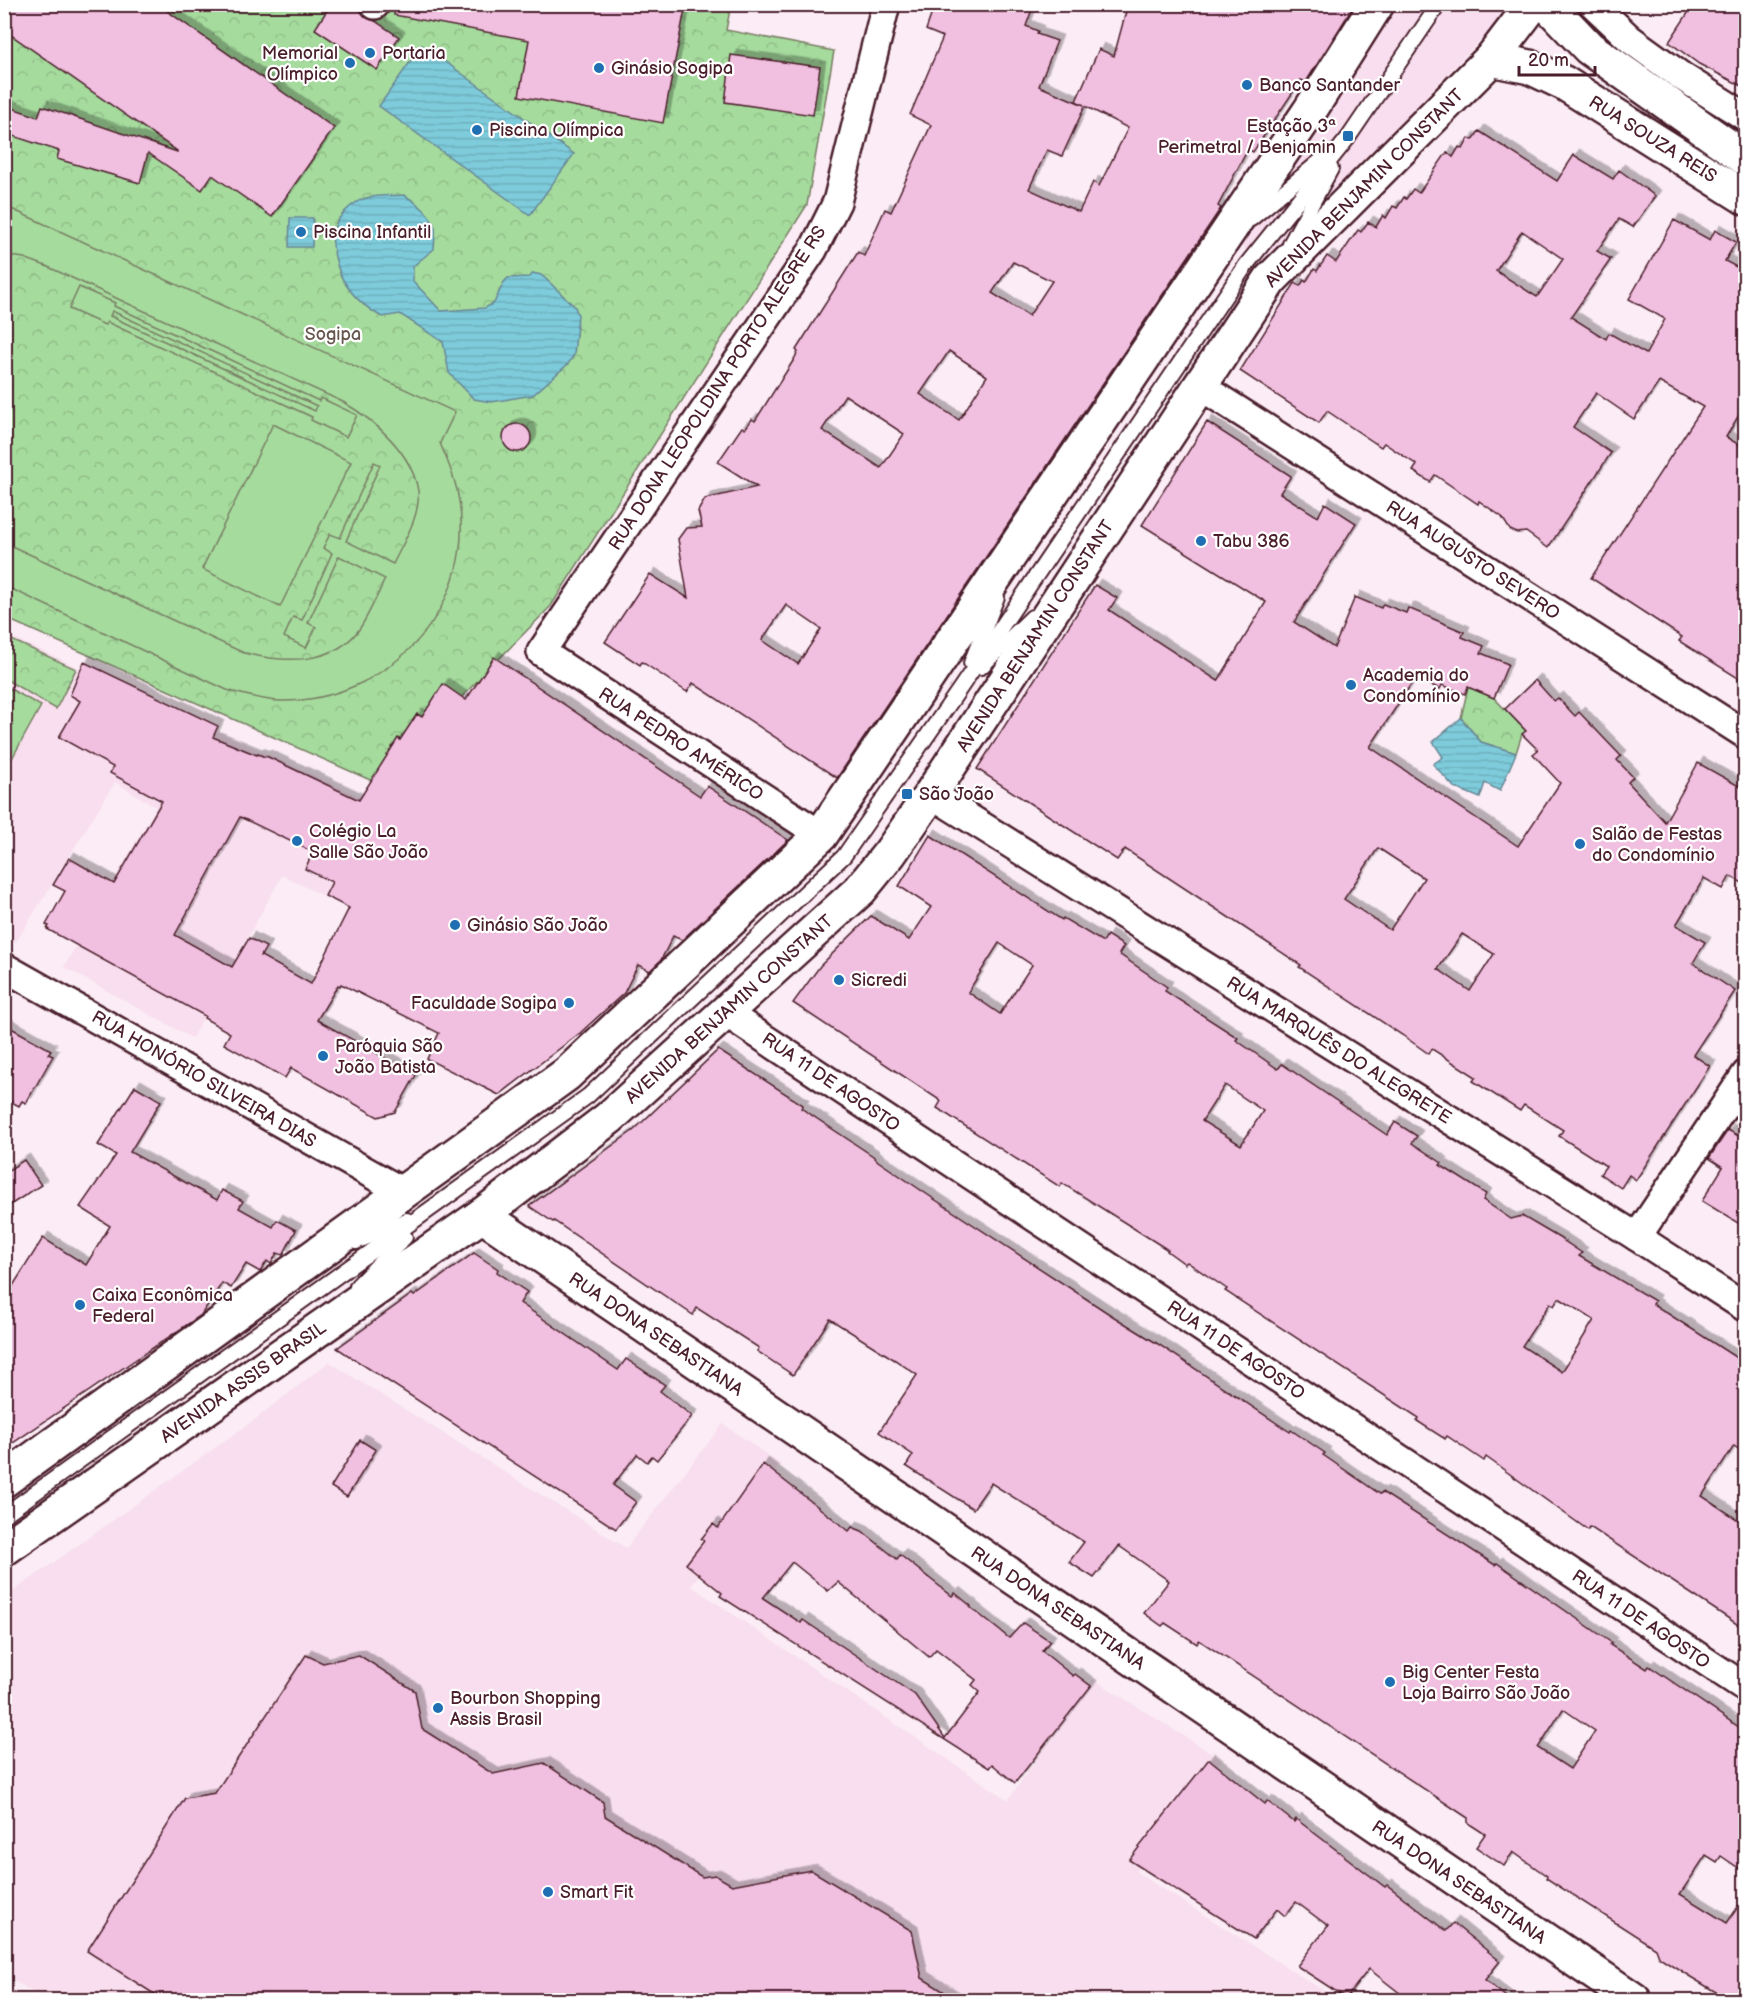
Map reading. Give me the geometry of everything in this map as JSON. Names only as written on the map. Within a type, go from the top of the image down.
[{"type":"main road","points":[[4,1480],[567,1074],[821,835],[1309,112],[1377,4]]},
{"type":"main road","name":"AVENIDA BENJAMIN CONSTANT","points":[[482,1215],[609,1118],[860,890],[890,853],[930,794],[1270,280],[1491,59],[1533,4]]},
{"type":"main road","points":[[1546,4],[1589,48],[1746,159]]},
{"type":"main road","name":"RUA SOUZA REIS","points":[[1491,59],[1530,67],[1564,83],[1746,198]]},
{"type":"main road","name":"AVENIDA ASSIS BRASIL","points":[[4,1549],[482,1215]]},
{"type":"main road","name":"RUA DONA SEBASTIANA","points":[[482,1215],[1634,2001]]},
{"type":"street","name":"RUA DONA LEOPOLDINA PORTO ALEGRE RS","points":[[541,652],[813,250],[837,202],[886,4]]},
{"type":"street","points":[[1593,4],[1630,39],[1681,76],[1746,117]]},
{"type":"street","name":"RUA AUGUSTO SEVERO","points":[[1200,386],[1746,735]]},
{"type":"street","name":"RUA PEDRO AMÉRICO","points":[[541,652],[821,835]]},
{"type":"street","name":"RUA MARQUÊS DO ALEGRETE","points":[[930,794],[1637,1237],[1746,1308]]},
{"type":"street","name":"RUA HONÓRIO SILVEIRA DIAS","points":[[4,967],[403,1192]]},
{"type":"street","name":"RUA 11 DE AGOSTO","points":[[726,1013],[1746,1688]]},
{"type":"street","points":[[1637,1237],[1746,1074]]},
{"type":"lane","points":[[4,1515],[588,1096],[844,856],[1246,265],[1348,138],[1439,4]]},
{"type":"lane","points":[[1219,245],[1348,138]]},
{"type":"lane","points":[[1270,280],[1348,138]]},
{"type":"lane","points":[[961,687],[1020,539]]},
{"type":"lane","points":[[961,687],[1075,575]]},
{"type":"lane","points":[[301,1265],[431,1210]]},
{"type":"lane","points":[[308,1337],[431,1210]]},
{"type":"shaded area","name":"Estação 3ª Perimetral / Benjamin","points":[[1394,5],[1506,5],[1492,28],[1264,263],[1239,245]]},
{"type":"shaded area","name":"Colégio La Salle São João","points":[[5,634],[575,895],[524,998],[282,875],[192,1038],[64,967],[156,807],[115,782],[16,942],[5,936]]},
{"type":"shaded area","name":"Bourbon Shopping Assis Brasil","points":[[329,1362],[626,1548],[723,1424],[780,1464],[691,1586],[1008,1800],[1093,1679],[1222,1760],[1136,1872],[1338,2000],[46,2000],[5,1975],[4,1598],[257,1418]]},
{"type":"green space","name":"Sogipa","points":[[5,5],[731,5],[726,30],[834,51],[807,205],[551,606],[377,783],[5,618]]},
{"type":"green space","points":[[5,206],[455,412],[440,443],[457,490],[461,531],[456,570],[442,606],[420,638],[392,664],[358,684],[321,697],[280,701],[260,698],[227,690],[5,586],[5,543],[244,653],[276,659],[324,655],[339,648],[362,625],[385,579],[339,556],[308,623],[316,627],[306,648],[284,637],[293,617],[302,620],[332,553],[323,548],[330,534],[340,538],[374,462],[380,465],[346,541],[393,564],[414,519],[418,491],[408,463],[400,450],[379,428],[343,402],[46,266],[24,258],[5,255]]},
{"type":"green space","points":[[79,287],[115,303],[114,306],[319,401],[321,398],[357,415],[346,437],[311,420],[312,417],[107,322],[105,325],[69,309]],"holes":[[[112,311],[317,406],[315,411],[110,316]]]},
{"type":"green space","points":[[273,424],[351,462],[280,607],[202,569]]},
{"type":"green space","points":[[5,637],[76,669],[56,709],[5,679]]},
{"type":"green space","points":[[5,686],[41,706],[5,771]]},
{"type":"green space","points":[[1468,687],[1494,698],[1526,731],[1522,734],[1516,753],[1481,742],[1461,718]]},
{"type":"water","name":"Piscina Olímpica","points":[[422,45],[574,154],[530,215],[379,106]]},
{"type":"water","points":[[404,195],[427,213],[435,228],[434,249],[413,266],[413,281],[441,311],[485,308],[494,303],[508,278],[530,277],[533,273],[541,275],[575,307],[578,315],[574,355],[568,364],[533,395],[491,402],[474,399],[449,373],[443,342],[400,314],[382,317],[377,314],[357,298],[342,279],[333,245],[334,228],[340,217],[350,207],[366,198]]},
{"type":"water","name":"Piscina Infantil","points":[[290,218],[313,218],[312,247],[289,247]]},
{"type":"water","points":[[1461,718],[1481,742],[1516,753],[1500,791],[1485,783],[1480,798],[1454,787],[1433,764],[1443,757],[1433,742]]},
{"type":"building","points":[[4,4],[157,4],[334,128],[272,217],[212,175],[202,190],[148,153],[140,183],[57,159],[59,151],[4,133],[4,105],[38,117],[42,106],[177,151],[4,30]]},
{"type":"building","name":"Portaria","points":[[331,4],[351,4],[367,18],[399,37],[377,70],[315,29]]},
{"type":"building","name":"Ginásio Sogipa","points":[[395,4],[686,4],[663,123],[519,96],[529,40],[394,15]]},
{"type":"building","points":[[935,4],[1034,4],[1026,26],[1038,31],[1037,34],[1057,41],[1039,86],[1084,105],[1076,101],[1099,49],[1114,56],[1128,4],[1355,4],[1306,82],[1301,80],[1253,152],[1248,149],[1218,206],[1221,208],[837,778],[693,683],[687,692],[642,662],[640,665],[605,642],[650,574],[688,598],[678,539],[686,528],[702,527],[698,511],[705,499],[757,487],[718,462],[742,427],[745,429],[752,419],[755,421],[793,361],[798,352],[796,350],[858,252],[864,256],[885,209],[891,212],[931,125],[910,115],[943,37],[926,30]],"holes":[[[1085,106],[1128,128],[1099,186],[1093,182],[1079,212],[1029,189],[1047,150],[1062,156]],[[1013,262],[1052,281],[1029,316],[992,293]],[[949,351],[987,376],[959,420],[920,394]],[[845,395],[904,434],[881,468],[822,430]],[[786,605],[821,629],[798,664],[762,640]]]},
{"type":"building","points":[[1694,4],[1746,4],[1746,88],[1699,64],[1669,42]]},
{"type":"building","points":[[731,55],[820,67],[813,115],[725,102]]},
{"type":"building","points":[[1479,131],[1557,181],[1574,155],[1613,179],[1619,170],[1655,196],[1633,227],[1619,219],[1597,251],[1611,259],[1571,317],[1606,339],[1609,333],[1646,354],[1665,319],[1629,299],[1674,220],[1710,240],[1715,230],[1736,242],[1725,261],[1746,272],[1746,403],[1726,437],[1746,449],[1746,683],[1679,641],[1682,637],[1591,578],[1703,407],[1659,382],[1634,419],[1596,393],[1573,427],[1611,453],[1548,548],[1526,532],[1517,533],[1510,530],[1502,517],[1435,475],[1430,482],[1413,471],[1417,465],[1384,443],[1381,447],[1327,411],[1319,423],[1240,371],[1295,283],[1300,286],[1304,280],[1306,282],[1314,269],[1317,271],[1327,256],[1336,262],[1358,230],[1361,232],[1368,222],[1376,227],[1383,215],[1386,218],[1393,206],[1397,208],[1413,189],[1419,193],[1447,152],[1453,157],[1459,147],[1463,149],[1469,138],[1473,140]],"holes":[[[1522,231],[1563,259],[1537,297],[1496,271]]]},
{"type":"building","points":[[1207,422],[1291,476],[1280,493],[1318,517],[1325,503],[1356,523],[1294,622],[1334,648],[1355,597],[1381,608],[1383,604],[1406,613],[1408,608],[1464,632],[1462,637],[1484,646],[1481,653],[1508,664],[1494,698],[1468,687],[1465,694],[1442,685],[1440,689],[1415,678],[1370,747],[1518,846],[1560,783],[1533,754],[1538,750],[1522,734],[1526,731],[1505,709],[1535,680],[1554,701],[1558,698],[1575,716],[1579,712],[1621,756],[1617,760],[1633,777],[1628,782],[1665,822],[1698,763],[1746,790],[1746,885],[1730,876],[1723,889],[1704,878],[1676,925],[1705,942],[1693,963],[1735,991],[1693,1055],[1710,1066],[1636,1180],[1629,1175],[1621,1188],[1600,1174],[1606,1166],[1559,1136],[1563,1130],[1524,1105],[1520,1111],[1473,1081],[1476,1077],[1432,1049],[1429,1054],[1299,967],[1301,965],[1125,849],[1117,860],[977,769],[1095,585],[1117,598],[1109,610],[1218,681],[1266,602],[1142,525]],"holes":[[[1378,848],[1424,878],[1390,930],[1344,899]],[[1462,934],[1494,954],[1470,991],[1438,969]]]},
{"type":"building","points":[[517,424],[527,428],[531,438],[527,448],[517,452],[507,448],[503,438],[507,428]]},
{"type":"building","points":[[494,657],[700,796],[707,786],[788,840],[682,940],[673,936],[661,960],[650,971],[638,965],[624,993],[580,1033],[499,1095],[427,1059],[439,1033],[341,984],[338,985],[317,1020],[416,1075],[395,1112],[378,1117],[291,1068],[285,1078],[224,1044],[230,1033],[204,1018],[205,1016],[47,929],[49,926],[46,925],[65,891],[53,885],[69,858],[114,884],[162,801],[110,773],[113,767],[59,737],[80,701],[70,695],[84,662],[218,726],[213,737],[257,755],[266,756],[359,800],[398,738],[400,740],[417,714],[422,717],[443,684],[466,700]],"holes":[[[240,817],[313,852],[305,869],[332,882],[325,896],[349,908],[311,984],[261,956],[266,947],[249,938],[232,967],[175,935]]]},
{"type":"building","points":[[930,835],[1062,920],[1063,918],[1103,942],[1107,935],[1124,946],[1119,954],[1167,987],[1165,991],[1238,1038],[1236,1040],[1278,1069],[1282,1064],[1387,1135],[1395,1122],[1417,1136],[1412,1143],[1442,1163],[1440,1165],[1486,1194],[1483,1200],[1511,1219],[1522,1216],[1561,1239],[1582,1253],[1579,1256],[1655,1301],[1653,1304],[1746,1364],[1746,1454],[1734,1446],[1702,1496],[1746,1525],[1746,1569],[1741,1576],[1746,1579],[1746,1630],[1590,1527],[1588,1530],[1486,1457],[1484,1461],[1447,1436],[1445,1439],[1417,1421],[1419,1418],[1225,1291],[1227,1289],[1187,1262],[1185,1264],[1168,1250],[1062,1183],[1060,1187],[937,1108],[941,1101],[793,1003],[820,966],[871,916],[909,940],[931,907],[899,886]],"holes":[[[999,943],[1032,965],[1000,1014],[968,992]],[[1225,1085],[1263,1111],[1241,1145],[1202,1121]],[[1559,1298],[1594,1320],[1562,1372],[1522,1346],[1550,1303],[1554,1306]]]},
{"type":"building","points":[[4,1024],[51,1050],[48,1054],[53,1056],[26,1103],[22,1101],[19,1106],[4,1098]]},
{"type":"building","points":[[718,1050],[803,1105],[801,1108],[931,1197],[1290,1432],[1291,1430],[1380,1494],[1382,1492],[1495,1565],[1497,1563],[1612,1643],[1610,1645],[1647,1669],[1649,1666],[1746,1732],[1746,1873],[1721,1856],[1717,1862],[1706,1855],[1680,1894],[1727,1923],[1746,1895],[1746,2001],[1731,2001],[1689,1976],[1658,1956],[1655,1948],[1546,1878],[1547,1876],[1513,1852],[1504,1866],[1476,1847],[1485,1834],[1468,1823],[1468,1818],[1199,1640],[1197,1644],[1165,1623],[1162,1626],[1144,1613],[1169,1581],[1119,1546],[1094,1578],[1069,1562],[1084,1542],[991,1483],[973,1509],[906,1466],[913,1455],[879,1432],[917,1375],[895,1360],[830,1319],[793,1375],[757,1351],[759,1348],[697,1308],[693,1315],[529,1206],[634,1130]],"holes":[[[1563,1709],[1595,1731],[1570,1769],[1538,1748]]]},
{"type":"building","points":[[135,1086],[161,1101],[130,1152],[217,1200],[222,1190],[243,1201],[239,1208],[273,1227],[277,1220],[296,1230],[283,1255],[277,1253],[271,1264],[267,1261],[260,1272],[246,1264],[231,1288],[222,1283],[201,1315],[4,1449],[4,1300],[43,1238],[86,1265],[110,1226],[80,1207],[116,1155],[98,1145]]},
{"type":"building","points":[[1728,1130],[1742,1138],[1746,1132],[1746,1228],[1702,1201],[1723,1167],[1709,1158]]},
{"type":"building","points":[[24,1160],[41,1185],[4,1209],[4,1173]]},
{"type":"building","points":[[474,1253],[527,1292],[520,1303],[618,1370],[626,1359],[665,1385],[660,1391],[692,1416],[657,1460],[652,1456],[647,1462],[637,1454],[613,1485],[636,1502],[616,1529],[337,1348]]},
{"type":"building","points":[[360,1440],[376,1450],[347,1497],[331,1487]]},
{"type":"building","points":[[763,1464],[849,1531],[852,1527],[862,1531],[897,1559],[900,1555],[952,1596],[955,1593],[1009,1638],[1023,1623],[1050,1641],[1042,1651],[1073,1676],[1075,1674],[1091,1686],[1015,1783],[992,1764],[989,1768],[720,1596],[722,1593],[686,1564],[704,1541],[701,1539],[713,1524],[718,1528]],"holes":[[[792,1562],[828,1591],[838,1582],[929,1657],[936,1649],[976,1680],[972,1685],[980,1692],[945,1738],[915,1695],[803,1620],[801,1623],[763,1598]]]},
{"type":"building","points":[[306,1655],[323,1663],[359,1655],[415,1691],[422,1729],[493,1774],[544,1763],[603,1802],[605,1816],[702,1877],[715,1875],[732,1885],[811,1870],[912,1931],[922,1978],[959,2001],[165,2001],[87,1951],[185,1798],[215,1793]]},
{"type":"building","points":[[1209,1759],[1265,1804],[1267,1801],[1294,1822],[1296,1819],[1446,1931],[1453,1923],[1500,1961],[1485,1980],[1511,2001],[1410,2001],[1369,1969],[1346,1998],[1297,1966],[1328,1926],[1296,1902],[1285,1916],[1277,1909],[1254,1939],[1129,1860]]},
{"type":"place","name":"Portaria","points":[[370,53]]},
{"type":"place","name":"Memorial Olímpico","points":[[350,63]]},
{"type":"place","name":"Ginásio Sogipa","points":[[599,68]]},
{"type":"place","name":"Banco Santander","points":[[1247,85]]},
{"type":"place","name":"Piscina Olímpica","points":[[477,130]]},
{"type":"place","name":"Estação 3ª Perimetral / Benjamin","points":[[1348,136]]},
{"type":"place","name":"Piscina Infantil","points":[[301,232]]},
{"type":"place","name":"Tabu 386","points":[[1201,541]]},
{"type":"place","name":"Academia do Condomínio","points":[[1351,685]]},
{"type":"place","name":"São João","points":[[907,794]]},
{"type":"place","name":"Colégio La Salle São João","points":[[297,841]]},
{"type":"place","name":"Salão de Festas do Condomínio","points":[[1580,844]]},
{"type":"place","name":"Ginásio São João","points":[[455,925]]},
{"type":"place","name":"Sicredi","points":[[839,980]]},
{"type":"place","name":"Faculdade Sogipa","points":[[569,1003]]},
{"type":"place","name":"Paróquia São João Batista","points":[[323,1056]]},
{"type":"place","name":"Caixa Econômica Federal","points":[[80,1305]]},
{"type":"place","name":"Big Center Festa Loja Bairro São João","points":[[1390,1682]]},
{"type":"place","name":"Bourbon Shopping Assis Brasil","points":[[438,1708]]},
{"type":"place","name":"Smart Fit","points":[[548,1892]]}]
